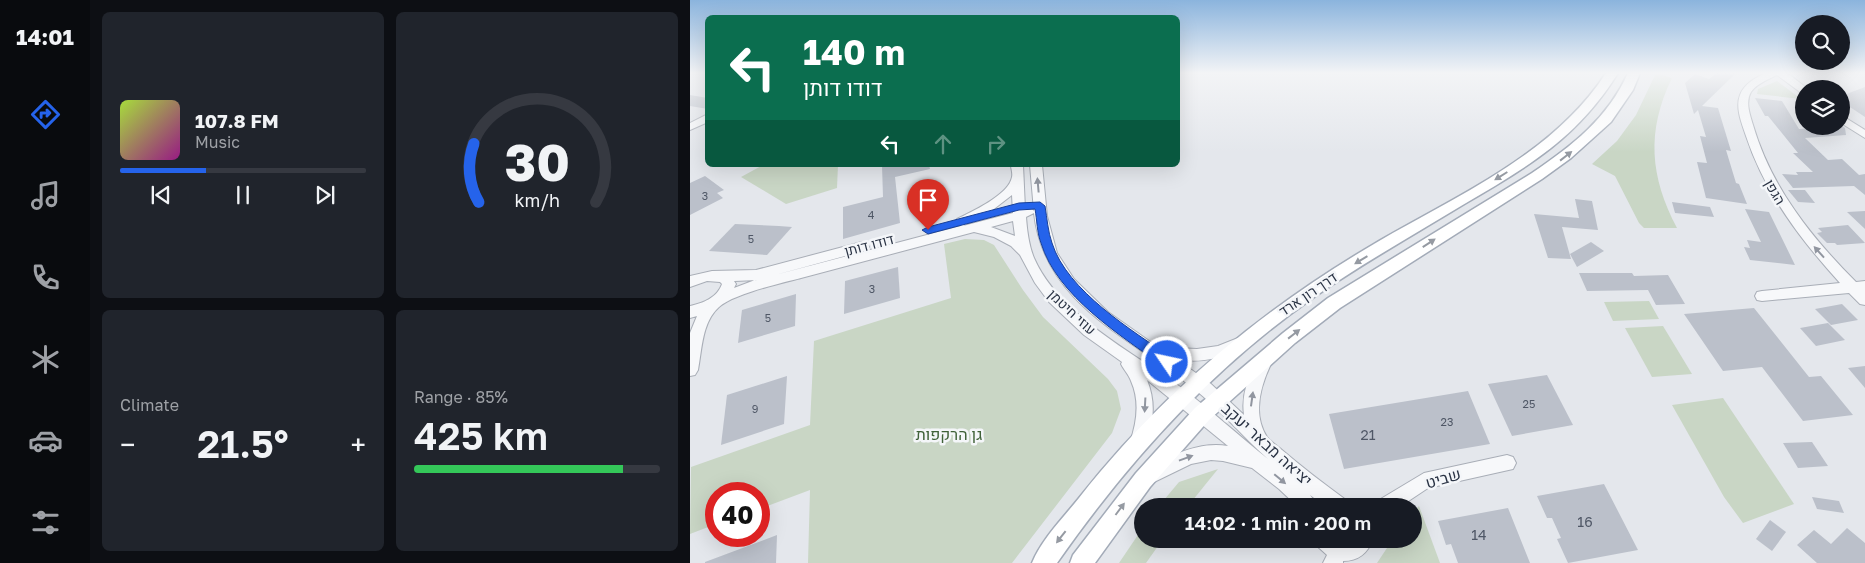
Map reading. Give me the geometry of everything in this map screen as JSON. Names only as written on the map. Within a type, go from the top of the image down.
[{"type":"main road","name":"דרך רון ארד","points":[[1043,563],[1061,537],[1136,446],[1198,382],[1246,339],[1284,310],[1333,277],[1532,156],[1574,123],[1594,99]]},
{"type":"main road","name":"דרך רון ארד","points":[[1081,563],[1143,480],[1202,414],[1217,400],[1334,303],[1566,156],[1597,130],[1620,99]]},
{"type":"street","name":"הגפן","points":[[1745,99],[1744,111],[1753,143],[1764,173],[1781,203],[1804,234],[1859,286],[1865,300]]},
{"type":"street","points":[[690,127],[705,119]]},
{"type":"street","points":[[1850,124],[1865,135]]},
{"type":"street","name":"עוזי חיטמן","points":[[1036,167],[1046,243],[1062,273],[1097,310],[1140,343],[1198,382],[1217,400]]},
{"type":"street","points":[[962,226],[1012,188],[1018,171]]},
{"type":"street","name":"עוזי חיטמן","points":[[1018,171],[1022,238],[1026,253],[1036,274],[1055,298],[1074,317],[1114,349],[1182,398],[1258,462]]},
{"type":"street","name":"דודו דותן","points":[[716,276],[742,277],[762,273],[1040,206]]},
{"type":"street","points":[[962,226],[1001,234],[1017,243],[1026,253]]},
{"type":"street","name":"דודו דותן","points":[[690,312],[760,284],[962,226]]},
{"type":"street","points":[[690,273],[716,276],[728,282],[728,287],[702,319],[690,370]]},
{"type":"street","points":[[690,282],[716,276]]},
{"type":"street","points":[[1762,296],[1859,286]]},
{"type":"street","points":[[690,331],[694,350]]},
{"type":"street","points":[[1140,343],[1165,353],[1193,356],[1220,352],[1246,339]]},
{"type":"street","points":[[1114,349],[1136,372],[1146,400],[1142,432],[1136,446]]},
{"type":"street","points":[[1261,442],[1252,420],[1250,401],[1257,374],[1266,358]]},
{"type":"street","name":"יציאה מבאר יעקב","points":[[1217,400],[1298,475],[1329,498]]},
{"type":"street","points":[[1143,480],[1179,461],[1204,452],[1228,452],[1258,462],[1281,479],[1301,498]]},
{"type":"street","name":"שביט","points":[[1397,498],[1431,479],[1506,463]]},
{"type":"street","points":[[1332,551],[1352,551],[1358,548]]},
{"type":"green space","points":[[1643,99],[1664,99],[1655,135],[1655,154],[1661,190],[1677,228],[1644,228],[1639,223],[1615,176],[1592,164],[1617,141],[1636,115]]},
{"type":"green space","points":[[759,167],[838,167],[837,188],[786,204],[741,177]]},
{"type":"green space","name":"גן הרקפות","points":[[965,239],[984,240],[994,245],[1043,317],[1108,379],[1117,391],[1121,409],[1112,433],[1012,563],[808,563],[810,490],[770,505],[770,482],[705,482],[705,528],[690,534],[691,467],[810,425],[814,341],[951,298],[944,244]]},
{"type":"green space","points":[[1649,301],[1659,319],[1613,321],[1604,302]]},
{"type":"green space","points":[[1663,326],[1692,374],[1652,377],[1625,328]]},
{"type":"green space","points":[[1723,398],[1794,504],[1743,523],[1724,497],[1672,405]]},
{"type":"green space","points":[[1218,469],[1194,498],[1166,498],[1179,482]]},
{"type":"green space","points":[[1422,514],[1440,563],[1377,563],[1387,548],[1422,548]]},
{"type":"green space","points":[[1134,541],[1134,548],[1157,548],[1146,563],[1119,563]]},
{"type":"building","points":[[690,99],[705,99],[705,108],[690,106]]},
{"type":"building","points":[[1690,99],[1709,99],[1702,106],[1718,108],[1731,151],[1726,150],[1736,183],[1739,184],[1747,204],[1706,198],[1697,162],[1707,163],[1700,136],[1706,137],[1698,110],[1694,114]]},
{"type":"building","points":[[1756,99],[1782,101],[1795,122],[1795,135],[1846,135],[1805,138],[1828,160],[1842,159],[1859,175],[1865,174],[1865,195],[1854,186],[1793,188],[1782,174],[1798,175],[1796,172],[1813,172],[1793,153],[1798,153],[1768,116],[1765,116]]},
{"type":"building","points":[[1850,99],[1865,99],[1865,117],[1850,107]]},
{"type":"building","points":[[882,167],[930,167],[930,169],[895,177],[900,223],[843,239],[843,207],[883,197]]},
{"type":"building","points":[[705,176],[724,190],[717,193],[723,198],[690,215],[690,183]]},
{"type":"building","points":[[1788,190],[1805,190],[1815,203],[1798,202]]},
{"type":"building","points":[[1575,199],[1592,201],[1598,230],[1562,227],[1571,259],[1548,258],[1534,214],[1579,218]]},
{"type":"building","points":[[1672,202],[1710,207],[1714,217],[1675,213]]},
{"type":"building","points":[[1745,209],[1769,212],[1795,265],[1750,260],[1744,247],[1750,248],[1747,240],[1761,242]]},
{"type":"building","points":[[1865,211],[1865,229],[1847,212]]},
{"type":"building","points":[[735,224],[792,227],[767,255],[709,251]]},
{"type":"building","points":[[1848,225],[1865,243],[1837,245],[1835,243],[1827,243],[1817,233],[1822,232],[1818,228]]},
{"type":"building","points":[[1591,242],[1604,251],[1577,267],[1570,254]]},
{"type":"building","points":[[898,267],[900,298],[844,314],[845,281]]},
{"type":"building","points":[[1579,273],[1632,273],[1634,276],[1668,275],[1685,304],[1656,305],[1648,290],[1587,291]]},
{"type":"building","points":[[796,294],[795,326],[738,343],[742,310]]},
{"type":"building","points":[[1842,304],[1858,320],[1831,325],[1815,309]]},
{"type":"building","points":[[1754,308],[1809,377],[1821,376],[1853,415],[1803,421],[1762,367],[1723,371],[1684,314]]},
{"type":"building","points":[[1828,323],[1845,340],[1816,346],[1800,328]]},
{"type":"building","points":[[1865,366],[1865,388],[1848,368]]},
{"type":"building","points":[[1547,375],[1573,425],[1512,436],[1488,384]]},
{"type":"building","points":[[787,376],[784,424],[721,445],[727,395]]},
{"type":"building","points":[[1468,391],[1490,444],[1344,469],[1329,414]]},
{"type":"building","points":[[1812,442],[1828,466],[1798,468],[1783,443]]},
{"type":"building","points":[[1604,484],[1638,550],[1568,563],[1557,539],[1561,538],[1552,518],[1547,518],[1537,496]]},
{"type":"building","points":[[1812,497],[1839,501],[1844,513],[1817,509]]},
{"type":"building","points":[[1508,508],[1530,563],[1458,563],[1451,544],[1446,545],[1438,521]]},
{"type":"building","points":[[1770,520],[1786,532],[1772,551],[1756,539]]},
{"type":"building","points":[[1847,528],[1865,543],[1865,563],[1817,563],[1797,545],[1814,530],[1831,544]]},
{"type":"building","points":[[777,535],[776,563],[705,563],[745,547],[770,547],[770,538]]},
{"type":"route","points":[[928,230],[1019,206],[1040,206],[1043,233],[1050,254],[1069,283],[1108,320],[1167,362]]}]
